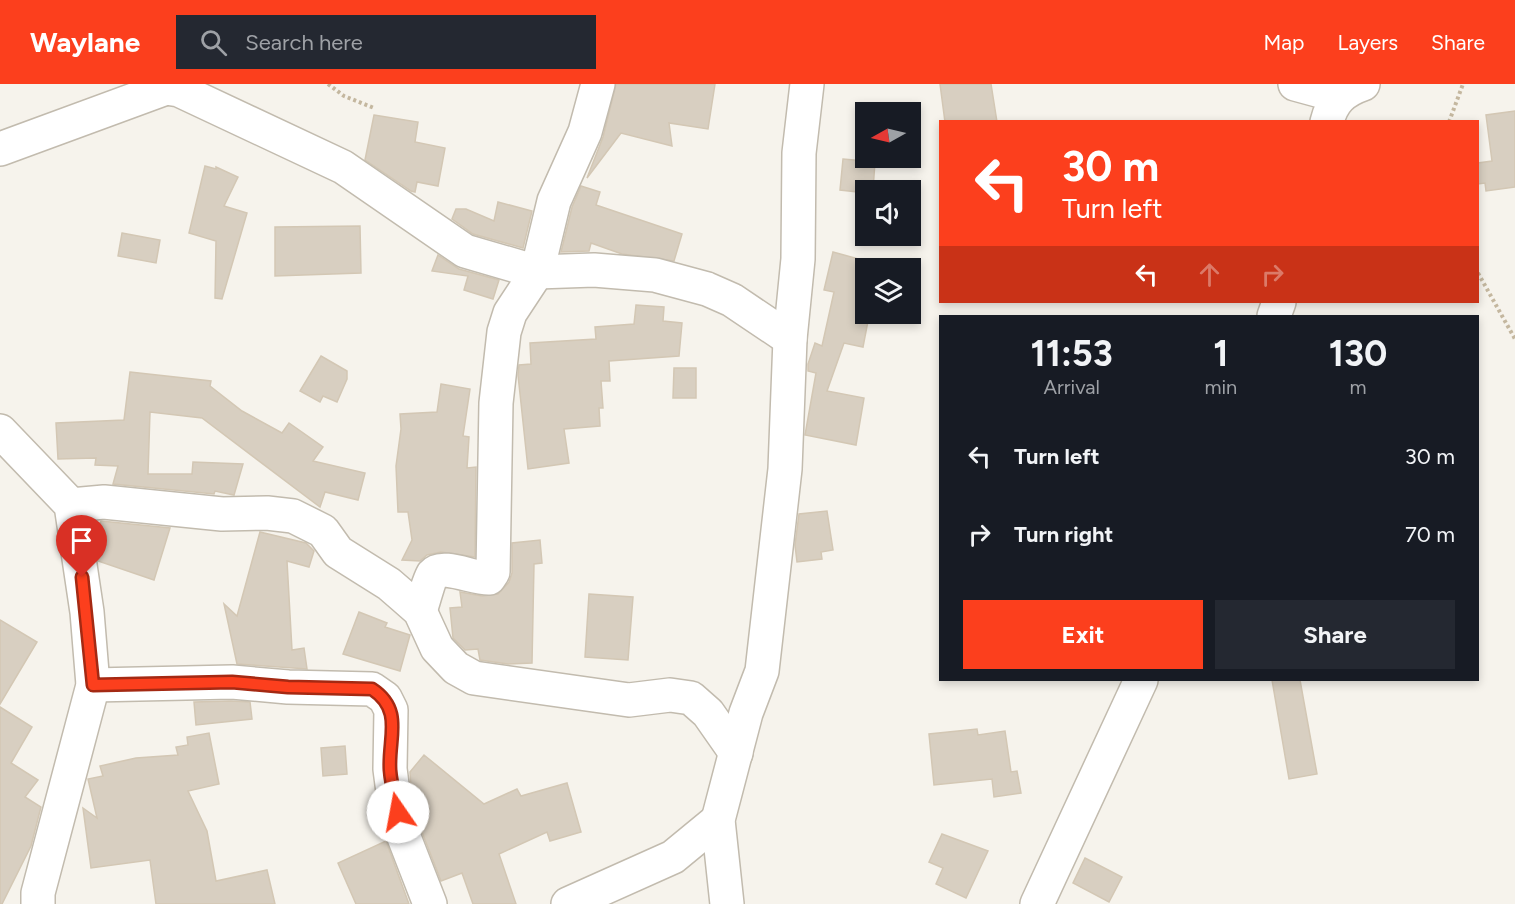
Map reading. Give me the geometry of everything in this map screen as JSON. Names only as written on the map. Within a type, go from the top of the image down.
[{"type":"street","points":[[420,611],[432,575],[439,570],[451,570],[480,579],[489,578],[493,572],[496,403],[502,343],[510,313],[537,272],[554,201],[585,132],[598,84]]},
{"type":"street","points":[[1295,84],[1343,101]]},
{"type":"street","points":[[0,150],[168,86],[343,168],[465,251],[537,272],[594,270],[655,275],[697,286],[732,300],[790,339]]},
{"type":"street","points":[[727,904],[718,820],[762,671],[785,469],[790,339],[798,259],[799,153],[810,89]]},
{"type":"street","points":[[0,431],[71,505],[86,602],[93,685],[38,893],[38,904]]},
{"type":"street","points":[[71,505],[104,502],[222,514],[267,513],[293,516],[323,531],[338,552],[389,584],[420,611],[437,648],[456,668],[474,678],[629,700],[670,695],[691,698],[708,713],[736,753]]},
{"type":"street","points":[[1037,904],[1141,681]]},
{"type":"street","points":[[93,685],[232,682],[288,687],[372,689],[385,698],[391,710],[390,769],[393,792],[402,832],[430,904]]},
{"type":"street","points":[[568,904],[673,857],[718,820]]},
{"type":"path","points":[[328,84],[344,96],[374,108]]},
{"type":"path","points":[[1450,120],[1463,84]]},
{"type":"path","points":[[1479,275],[1515,339]]},
{"type":"building","points":[[616,84],[715,84],[708,129],[669,123],[672,146],[621,133],[587,178],[603,137]]},
{"type":"building","points":[[940,84],[991,84],[997,120],[945,120]]},
{"type":"building","points":[[1515,111],[1515,187],[1486,191],[1485,183],[1479,184],[1479,163],[1492,161],[1486,115]]},
{"type":"building","points":[[374,115],[418,122],[415,142],[445,148],[438,186],[417,182],[415,192],[411,191],[365,160]]},
{"type":"building","points":[[843,159],[855,160],[855,168],[875,168],[874,180],[855,180],[855,192],[840,190]]},
{"type":"building","points":[[205,166],[216,169],[216,167],[238,177],[224,206],[247,213],[222,299],[215,298],[216,241],[189,233]]},
{"type":"building","points":[[581,186],[600,192],[596,205],[682,234],[674,261],[622,254],[591,243],[589,251],[561,252],[572,207]]},
{"type":"building","points":[[498,202],[532,211],[523,248],[473,234],[452,219],[456,209],[466,209],[494,221]]},
{"type":"building","points":[[360,226],[361,273],[275,276],[275,227]]},
{"type":"building","points":[[122,233],[160,240],[156,263],[118,256]]},
{"type":"building","points":[[833,252],[855,258],[855,324],[867,324],[863,347],[844,343],[827,391],[864,398],[856,445],[805,435],[816,373],[808,371],[808,364],[815,343],[822,346],[834,292],[824,290]]},
{"type":"building","points":[[438,255],[459,269],[499,280],[493,299],[464,290],[468,276],[432,271]]},
{"type":"building","points":[[636,305],[664,307],[663,321],[682,323],[679,356],[609,361],[610,381],[601,381],[603,408],[599,408],[600,426],[564,429],[569,463],[528,469],[518,375],[519,365],[531,364],[530,343],[596,339],[595,327],[634,324]]},
{"type":"building","points":[[321,356],[347,371],[347,379],[337,402],[323,396],[320,402],[300,391]]},
{"type":"building","points":[[674,368],[696,368],[696,398],[673,398]]},
{"type":"building","points":[[130,372],[211,381],[210,386],[242,411],[282,433],[289,423],[323,447],[313,461],[365,473],[358,500],[325,492],[320,507],[202,418],[150,412],[148,474],[192,474],[193,462],[243,464],[234,495],[215,491],[214,494],[113,484],[118,466],[95,465],[96,458],[58,459],[56,423],[124,420]]},
{"type":"building","points":[[441,384],[470,389],[463,436],[469,437],[467,468],[476,467],[475,557],[441,552],[427,555],[420,561],[402,560],[412,540],[408,512],[398,512],[396,466],[401,429],[400,414],[437,412]]},
{"type":"building","points":[[827,511],[833,550],[821,552],[822,559],[797,562],[795,545],[799,514]]},
{"type":"building","points":[[101,521],[170,528],[154,580],[98,561],[95,540]]},
{"type":"building","points":[[260,532],[306,543],[314,551],[309,567],[287,561],[292,650],[304,648],[307,669],[237,664],[224,604],[237,616]]},
{"type":"building","points":[[540,540],[542,563],[534,564],[532,663],[508,664],[480,660],[478,649],[465,650],[453,638],[450,608],[462,607],[460,592],[482,596],[498,594],[509,582],[512,573],[512,543]]},
{"type":"building","points":[[589,594],[633,597],[628,660],[585,657]]},
{"type":"building","points":[[359,612],[387,623],[385,627],[410,635],[400,671],[343,654]]},
{"type":"building","points":[[0,620],[37,642],[0,704]]},
{"type":"building","points":[[1272,681],[1300,681],[1317,774],[1289,779]]},
{"type":"building","points":[[194,702],[250,702],[252,719],[196,725]]},
{"type":"building","points":[[0,707],[32,727],[11,763],[38,780],[25,797],[41,807],[31,846],[2,904],[0,904]]},
{"type":"building","points":[[977,729],[978,735],[1005,731],[1011,772],[1017,771],[1021,793],[994,797],[992,779],[934,785],[929,734]]},
{"type":"building","points":[[209,733],[219,784],[188,791],[207,831],[216,881],[267,870],[275,904],[156,904],[150,860],[91,868],[83,808],[97,818],[88,779],[103,776],[100,766],[136,758],[178,755],[176,747],[188,745],[187,737]]},
{"type":"building","points":[[345,746],[347,774],[323,776],[321,748]]},
{"type":"building","points":[[424,755],[484,804],[517,789],[521,796],[567,783],[581,832],[550,841],[547,832],[499,854],[516,904],[473,904],[462,873],[441,881],[420,827],[411,789],[410,772]]},
{"type":"building","points":[[942,834],[988,851],[966,898],[936,884],[943,868],[929,862]]},
{"type":"building","points":[[386,841],[409,904],[356,904],[338,863]]},
{"type":"building","points":[[1085,858],[1122,877],[1109,902],[1073,883]]},
{"type":"route","points":[[82,577],[93,685],[232,682],[288,687],[372,689],[380,694],[385,698],[391,710],[390,769],[398,812]]}]
